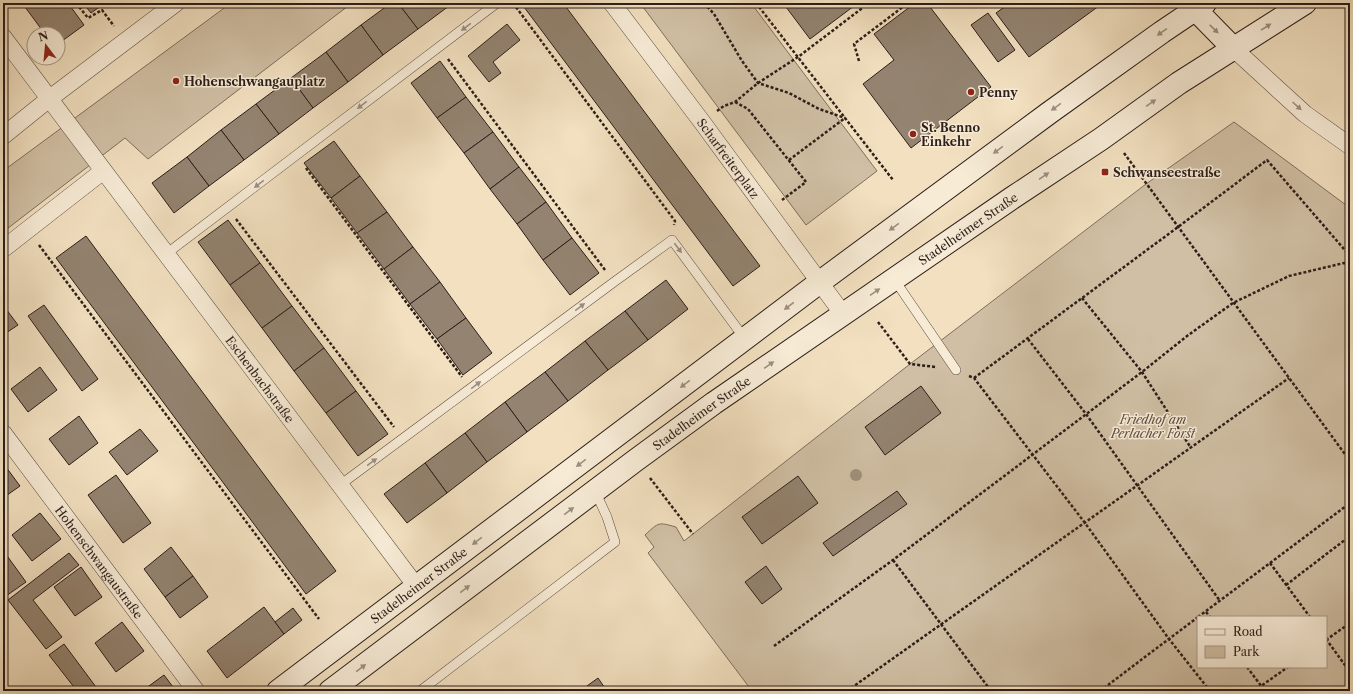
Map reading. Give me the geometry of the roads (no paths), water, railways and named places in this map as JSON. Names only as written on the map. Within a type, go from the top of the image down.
[{"type":"main road","name":"Stadelheimer Straße","points":[[330,691],[714,403],[1101,139],[1179,83],[1305,3]]},
{"type":"main road","name":"Stadelheimer Straße","points":[[278,691],[820,282],[1196,5]]},
{"type":"main road","points":[[1196,5],[1233,48]]},
{"type":"main road","points":[[616,436],[636,460]]},
{"type":"street","points":[[3,136],[49,99],[176,3]]},
{"type":"street","name":"Scharfreiterplatz","points":[[612,3],[702,122],[843,314]]},
{"type":"street","points":[[3,37],[104,171],[3,249]]},
{"type":"street","points":[[1233,48],[1305,114],[1350,146]]},
{"type":"street","name":"Eschenbachstraße","points":[[104,171],[416,586]]},
{"type":"street","name":"Hohenschwangaustraße","points":[[3,432],[196,691]]},
{"type":"lane","points":[[166,254],[497,3]]},
{"type":"lane","points":[[340,485],[672,240],[746,339]]},
{"type":"lane","points":[[894,279],[956,370]]},
{"type":"lane","points":[[420,691],[615,542],[607,517],[595,491]]},
{"type":"place","name":"Hohenschwangauplatz","points":[[176,81]]},
{"type":"place","name":"Penny","points":[[971,92]]},
{"type":"place","name":"St. Benno Einkehr","points":[[913,134]]},
{"type":"place","name":"Schwanseestraße","points":[[1105,172]]},
{"type":"park label","name":"Friedhof am Perlacher Forst","points":[[1153,426]]}]
